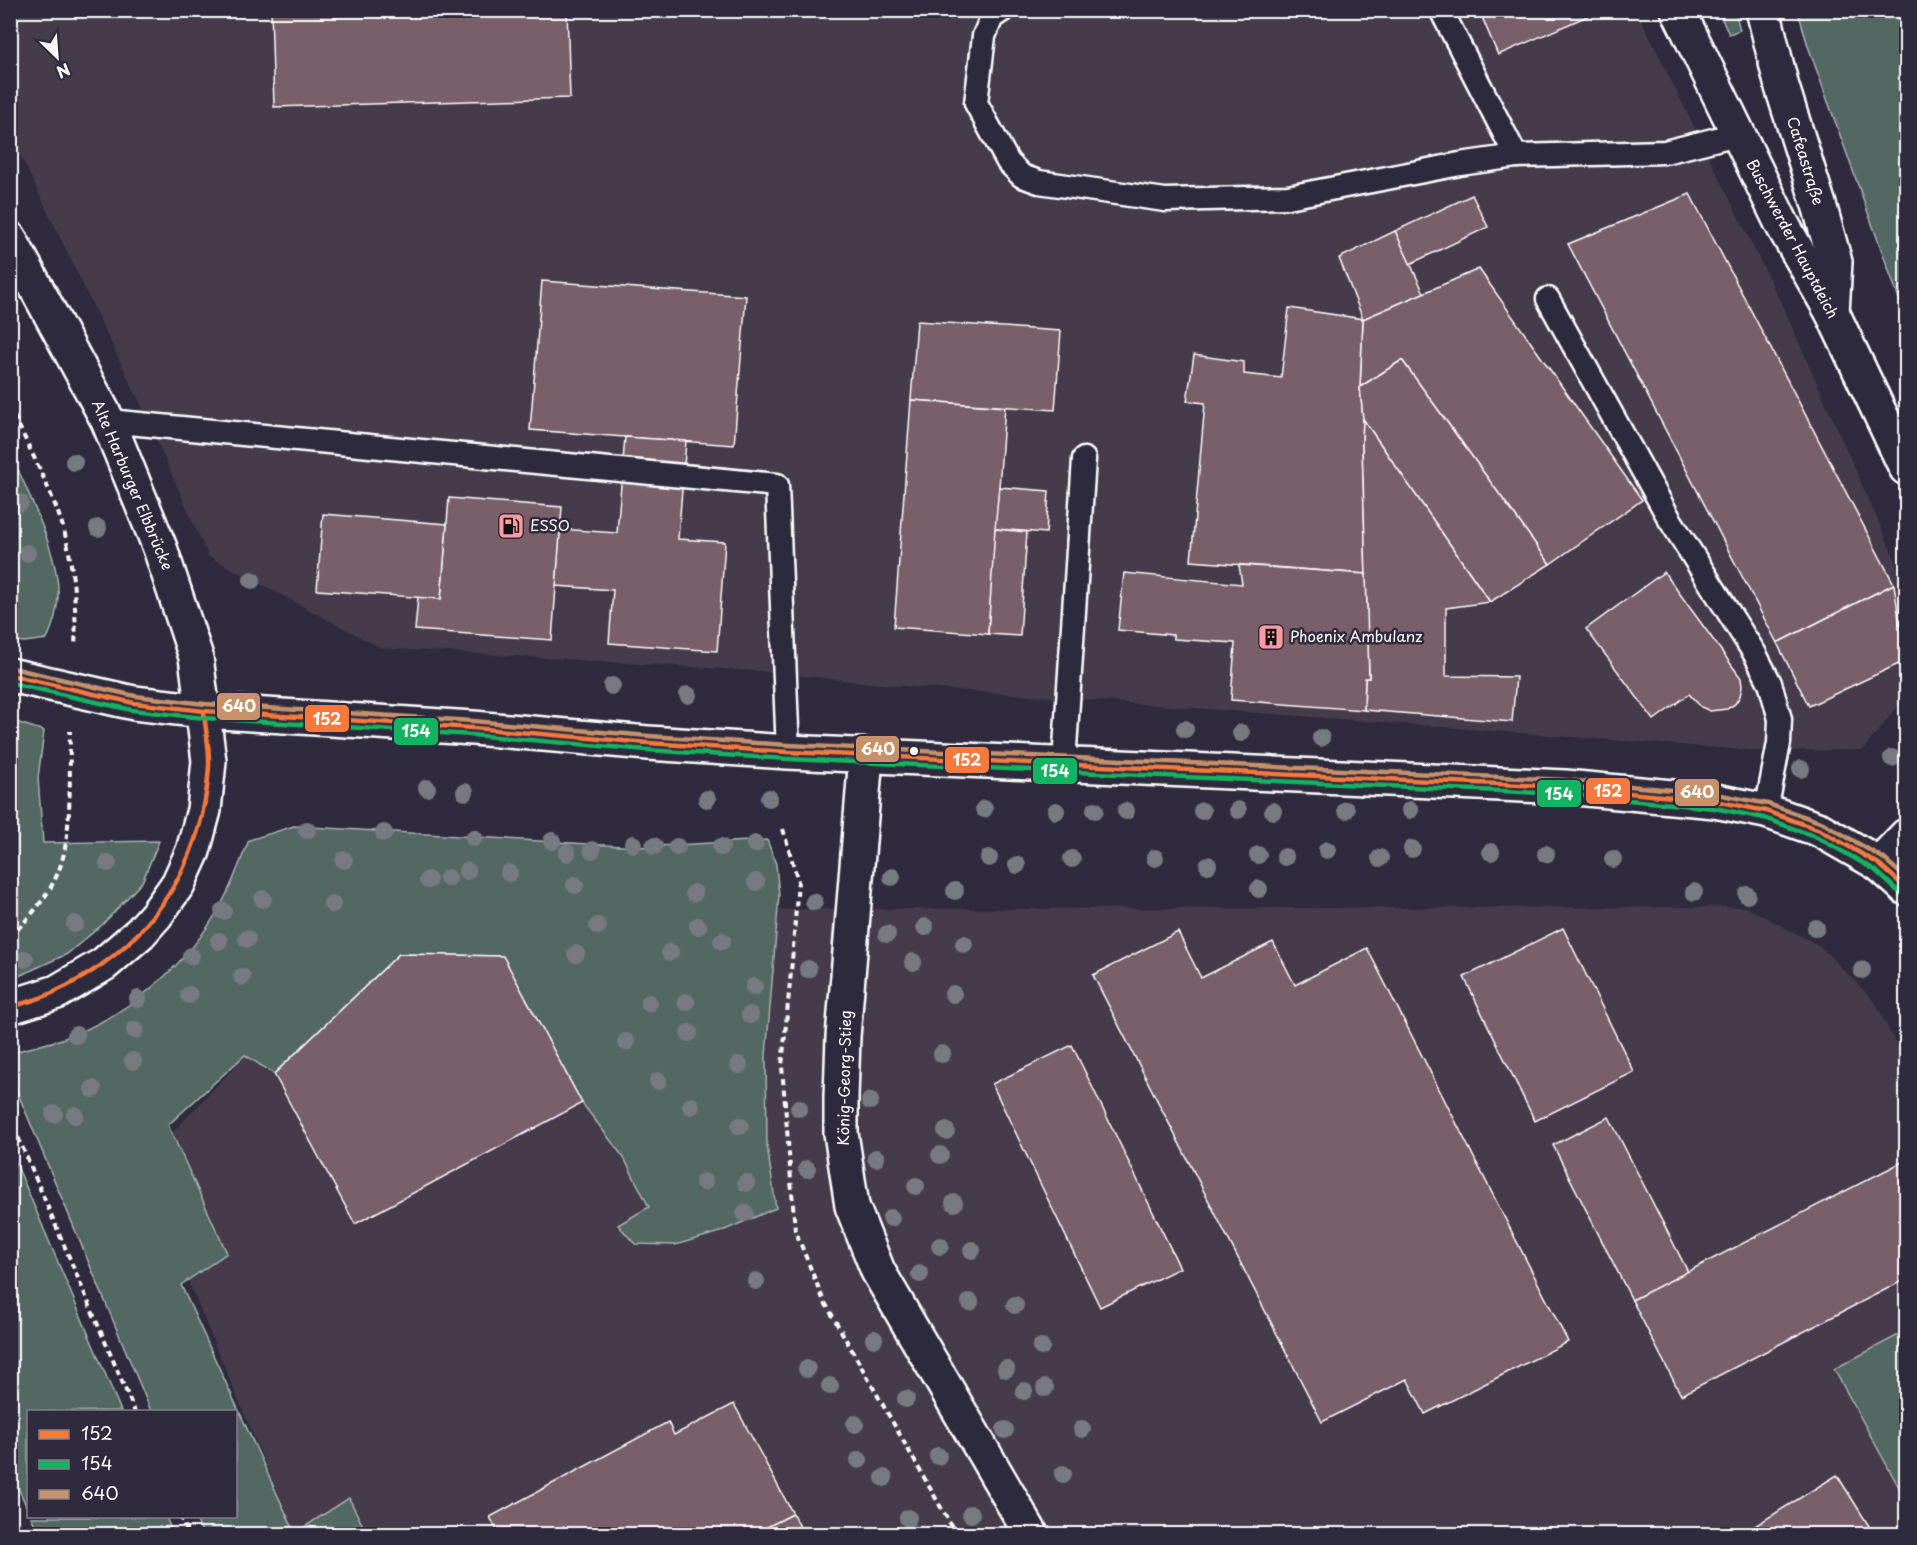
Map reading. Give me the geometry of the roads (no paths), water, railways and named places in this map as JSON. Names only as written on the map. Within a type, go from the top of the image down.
[{"type":"street","name":"Buschwerder Hauptdeich","points":[[1678,10],[1782,224],[1832,312],[1906,468]]},
{"type":"street","name":"Cafeastraße","points":[[1763,10],[1782,87],[1835,262],[1832,312]]},
{"type":"street","name":"Alte Harburger Elbbrücke","points":[[10,239],[108,421],[160,548],[196,657],[209,761],[204,810],[193,851],[178,884],[156,915],[140,933],[104,964],[57,992],[10,1007]]},
{"type":"street","points":[[10,675],[134,703],[204,711],[473,728],[788,752],[1564,787],[1715,801],[1766,811],[1820,830],[1879,864],[1906,888]]},
{"type":"street","name":"König-Georg-Stieg","points":[[866,756],[843,1036],[841,1097],[840,1133],[852,1206],[878,1271],[1031,1534]]},
{"type":"street","points":[[1879,864],[1906,836]]},
{"type":"lane","points":[[1003,10],[992,16],[984,36],[976,103],[1008,162],[1022,176],[1040,182],[1165,200],[1288,197],[1460,164],[1516,156],[1665,152],[1737,134]]},
{"type":"lane","points":[[1441,10],[1516,156]]},
{"type":"lane","points":[[1548,299],[1669,518],[1755,654],[1770,683],[1780,718],[1779,743],[1766,811]]},
{"type":"lane","points":[[108,421],[777,485],[788,752]]},
{"type":"lane","points":[[1064,764],[1084,459]]},
{"type":"place","name":"ESSO","points":[[511,526]]},
{"type":"place","name":"Phoenix Ambulanz","points":[[1271,637]]}]
